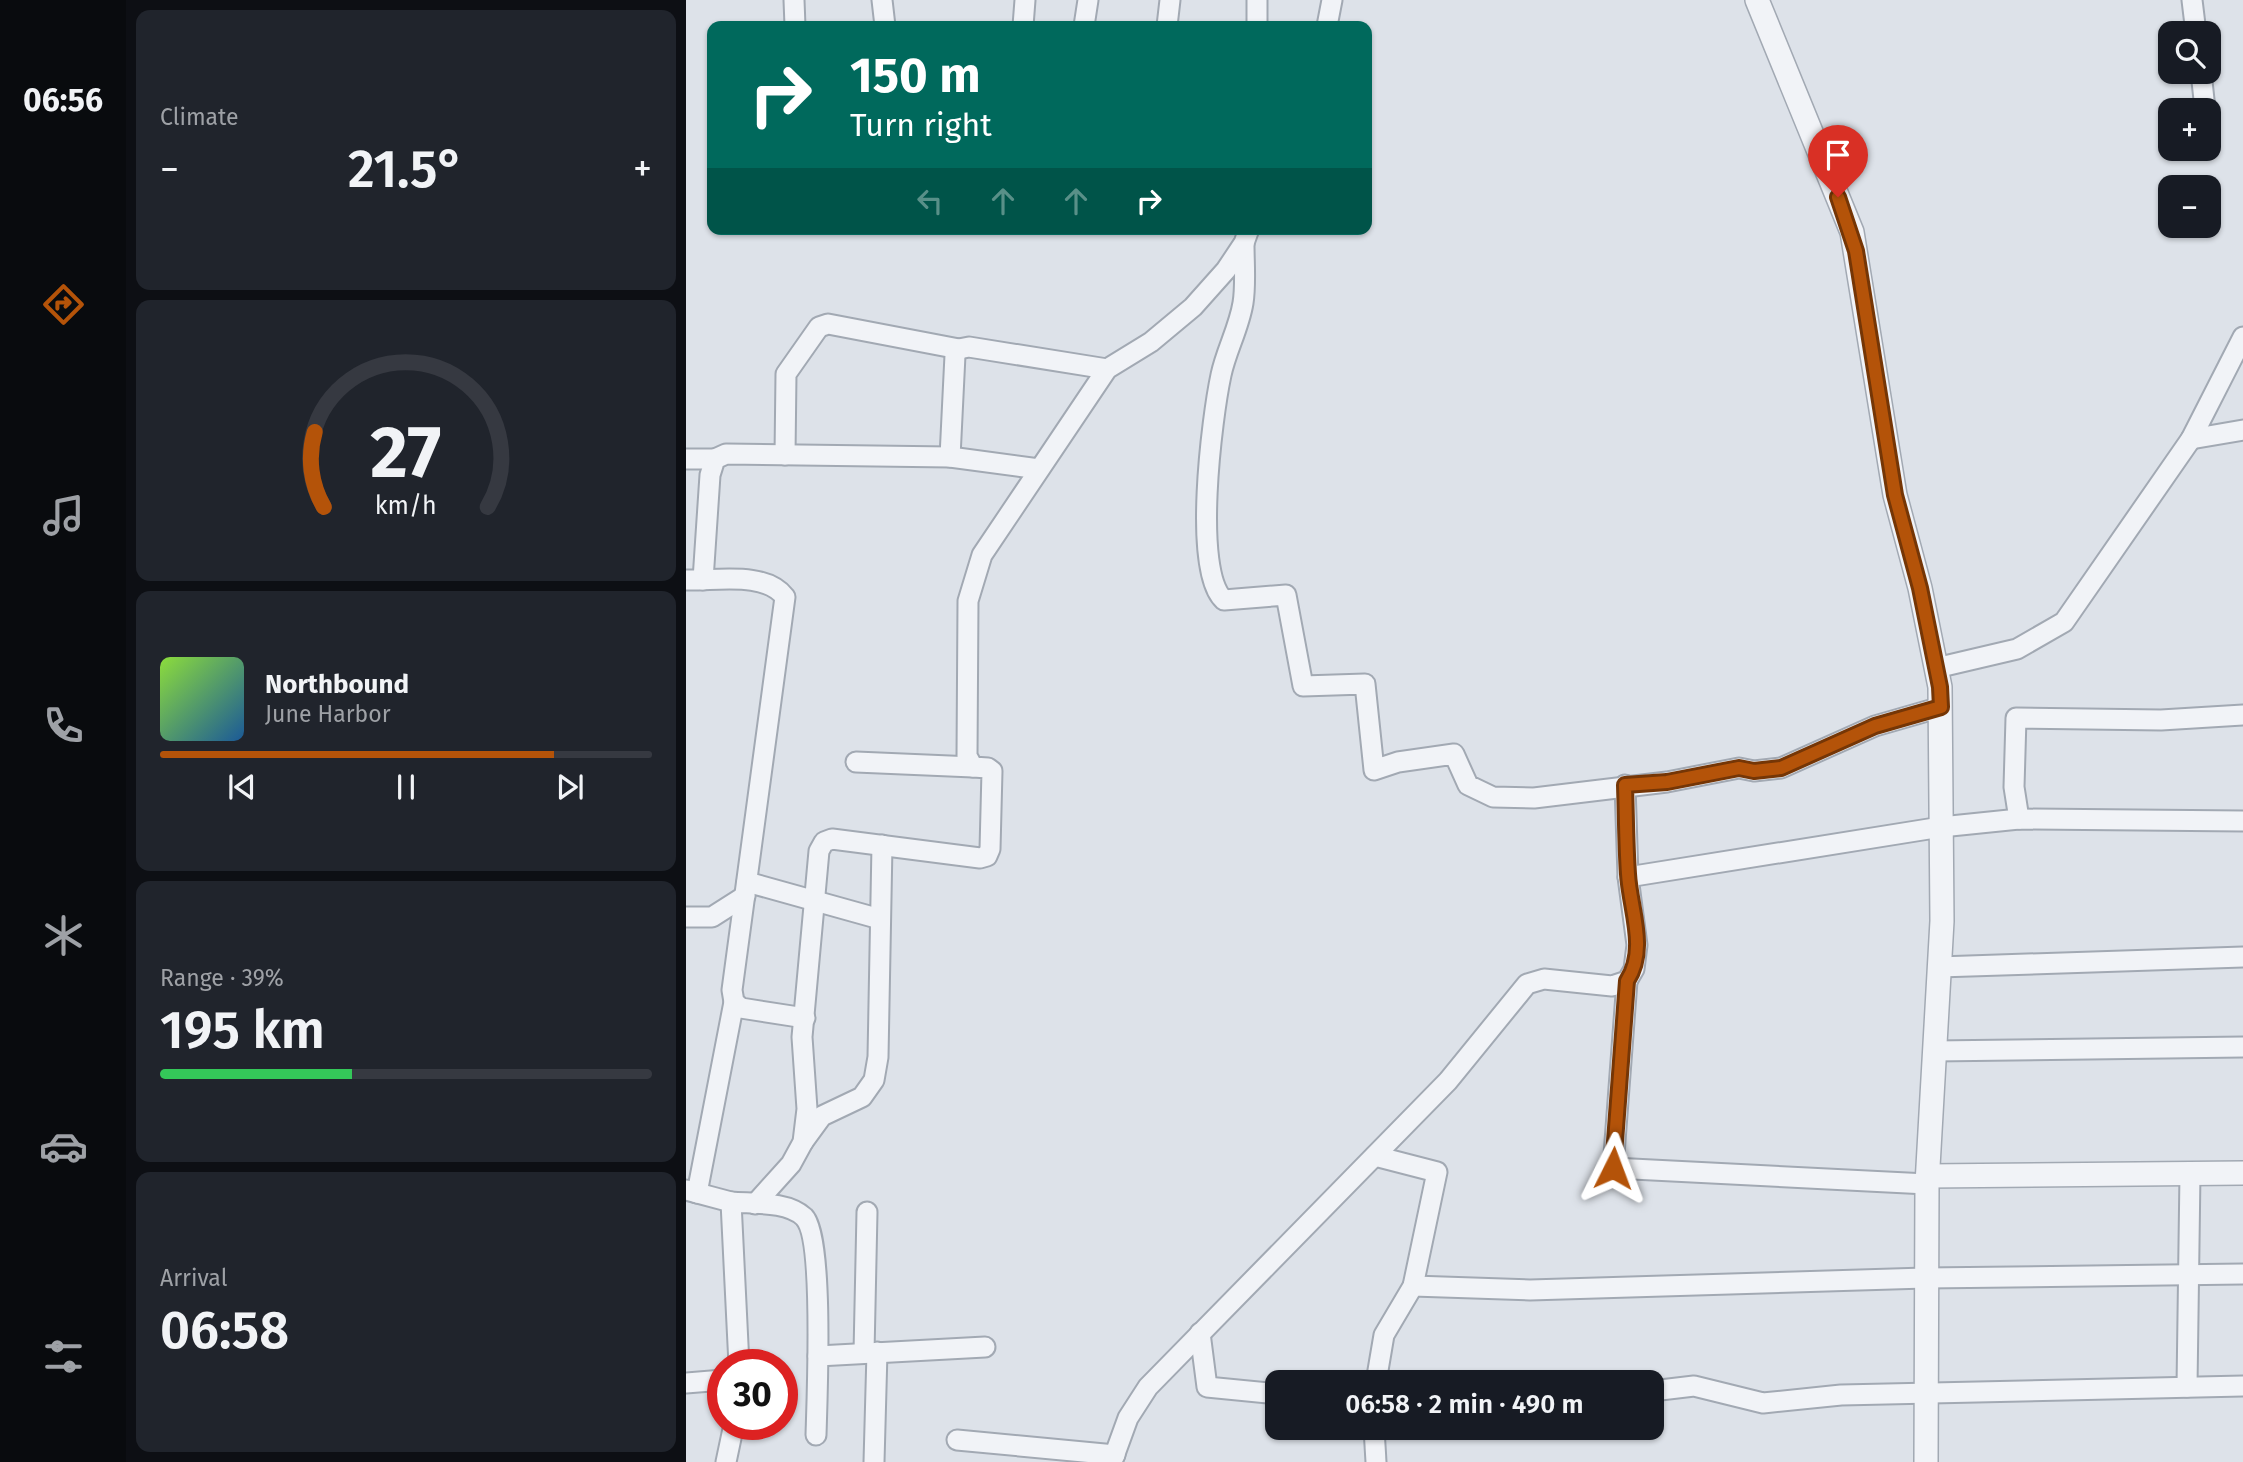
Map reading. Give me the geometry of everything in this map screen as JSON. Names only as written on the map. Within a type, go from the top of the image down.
[{"type":"street","points":[[793,0],[795,21]]},
{"type":"street","points":[[882,0],[884,21]]},
{"type":"street","points":[[1023,21],[1024,0]]},
{"type":"street","points":[[1085,21],[1088,0]]},
{"type":"street","points":[[1168,21],[1170,0]]},
{"type":"street","points":[[1257,0],[1257,21]]},
{"type":"street","points":[[1328,21],[1332,0]]},
{"type":"street","points":[[1757,0],[1852,232],[1895,495],[1920,588],[1941,707],[1939,968],[1927,1180],[1925,1278],[1926,1462]]},
{"type":"street","points":[[2192,0],[2195,21]]},
{"type":"street","points":[[1246,236],[1244,299],[1238,330],[1221,373],[1206,487],[1210,579],[1216,593],[1224,600],[1286,595],[1303,686],[1365,684],[1374,769],[1398,762],[1454,754],[1468,785],[1493,797],[1534,798],[1667,782],[1739,768],[1754,771],[1781,768],[1875,726],[1941,707]]},
{"type":"street","points":[[973,767],[967,757],[968,601],[982,555],[1107,369],[1151,342],[1193,307],[1226,270],[1246,236]]},
{"type":"street","points":[[785,455],[786,374],[819,327],[828,324],[959,349],[969,347],[1107,369]]},
{"type":"street","points":[[1936,668],[2017,649],[2064,622],[2191,439],[2241,342]]},
{"type":"street","points":[[950,457],[955,355],[959,349]]},
{"type":"street","points":[[2191,439],[2243,430]]},
{"type":"street","points":[[686,459],[715,459],[726,454],[950,457],[1039,469]]},
{"type":"street","points":[[715,459],[710,475],[694,580],[761,581],[776,586],[785,597],[732,990],[734,1002],[692,1191],[731,1202],[777,1205],[803,1216],[808,1224],[814,1249],[818,1356],[816,1435]]},
{"type":"street","points":[[2018,819],[2014,788],[2016,718],[2161,720],[2243,715]]},
{"type":"street","points":[[803,1142],[807,1110],[802,1037],[819,851],[824,842],[832,839],[980,858],[987,856],[990,849],[992,771],[988,768],[856,762]]},
{"type":"street","points":[[1625,785],[1628,877],[1637,945],[1634,970],[1627,981],[1613,1168],[1927,1180],[2243,1173]]},
{"type":"street","points":[[1628,877],[1941,827],[2018,819],[2243,821]]},
{"type":"street","points":[[755,1204],[791,1164],[822,1116],[862,1097],[874,1080],[878,1057],[882,845]]},
{"type":"street","points":[[686,917],[712,917],[746,889],[815,901],[880,919]]},
{"type":"street","points":[[1939,968],[2243,957]]},
{"type":"street","points":[[957,1440],[1114,1458],[1128,1418],[1148,1387],[1448,1081],[1527,984],[1544,979],[1612,986],[1627,981]]},
{"type":"street","points":[[734,1002],[741,1008],[805,1018]]},
{"type":"street","points":[[1934,1051],[2243,1047]]},
{"type":"street","points":[[1375,1156],[1437,1172],[1413,1286],[1384,1335],[1378,1370]]},
{"type":"street","points":[[2187,1387],[2190,1173]]},
{"type":"street","points":[[731,1202],[738,1349]]},
{"type":"street","points":[[867,1212],[874,1462]]},
{"type":"street","points":[[1413,1286],[1530,1290],[1925,1278],[2243,1274]]},
{"type":"street","points":[[1200,1333],[1207,1387],[1265,1393]]},
{"type":"street","points":[[818,1356],[985,1348]]},
{"type":"street","points":[[686,1383],[707,1381]]},
{"type":"street","points":[[1664,1390],[1694,1386],[1763,1403],[1840,1395],[1924,1392],[2243,1386]]},
{"type":"street","points":[[726,1462],[731,1440]]},
{"type":"street","points":[[1375,1440],[1376,1462]]},
{"type":"route","points":[[1613,1168],[1627,981],[1634,970],[1637,945],[1628,877],[1625,785],[1667,782],[1739,768],[1754,771],[1781,768],[1875,726],[1941,707],[1940,687],[1920,588],[1895,495],[1856,251],[1852,232],[1838,197]]}]
